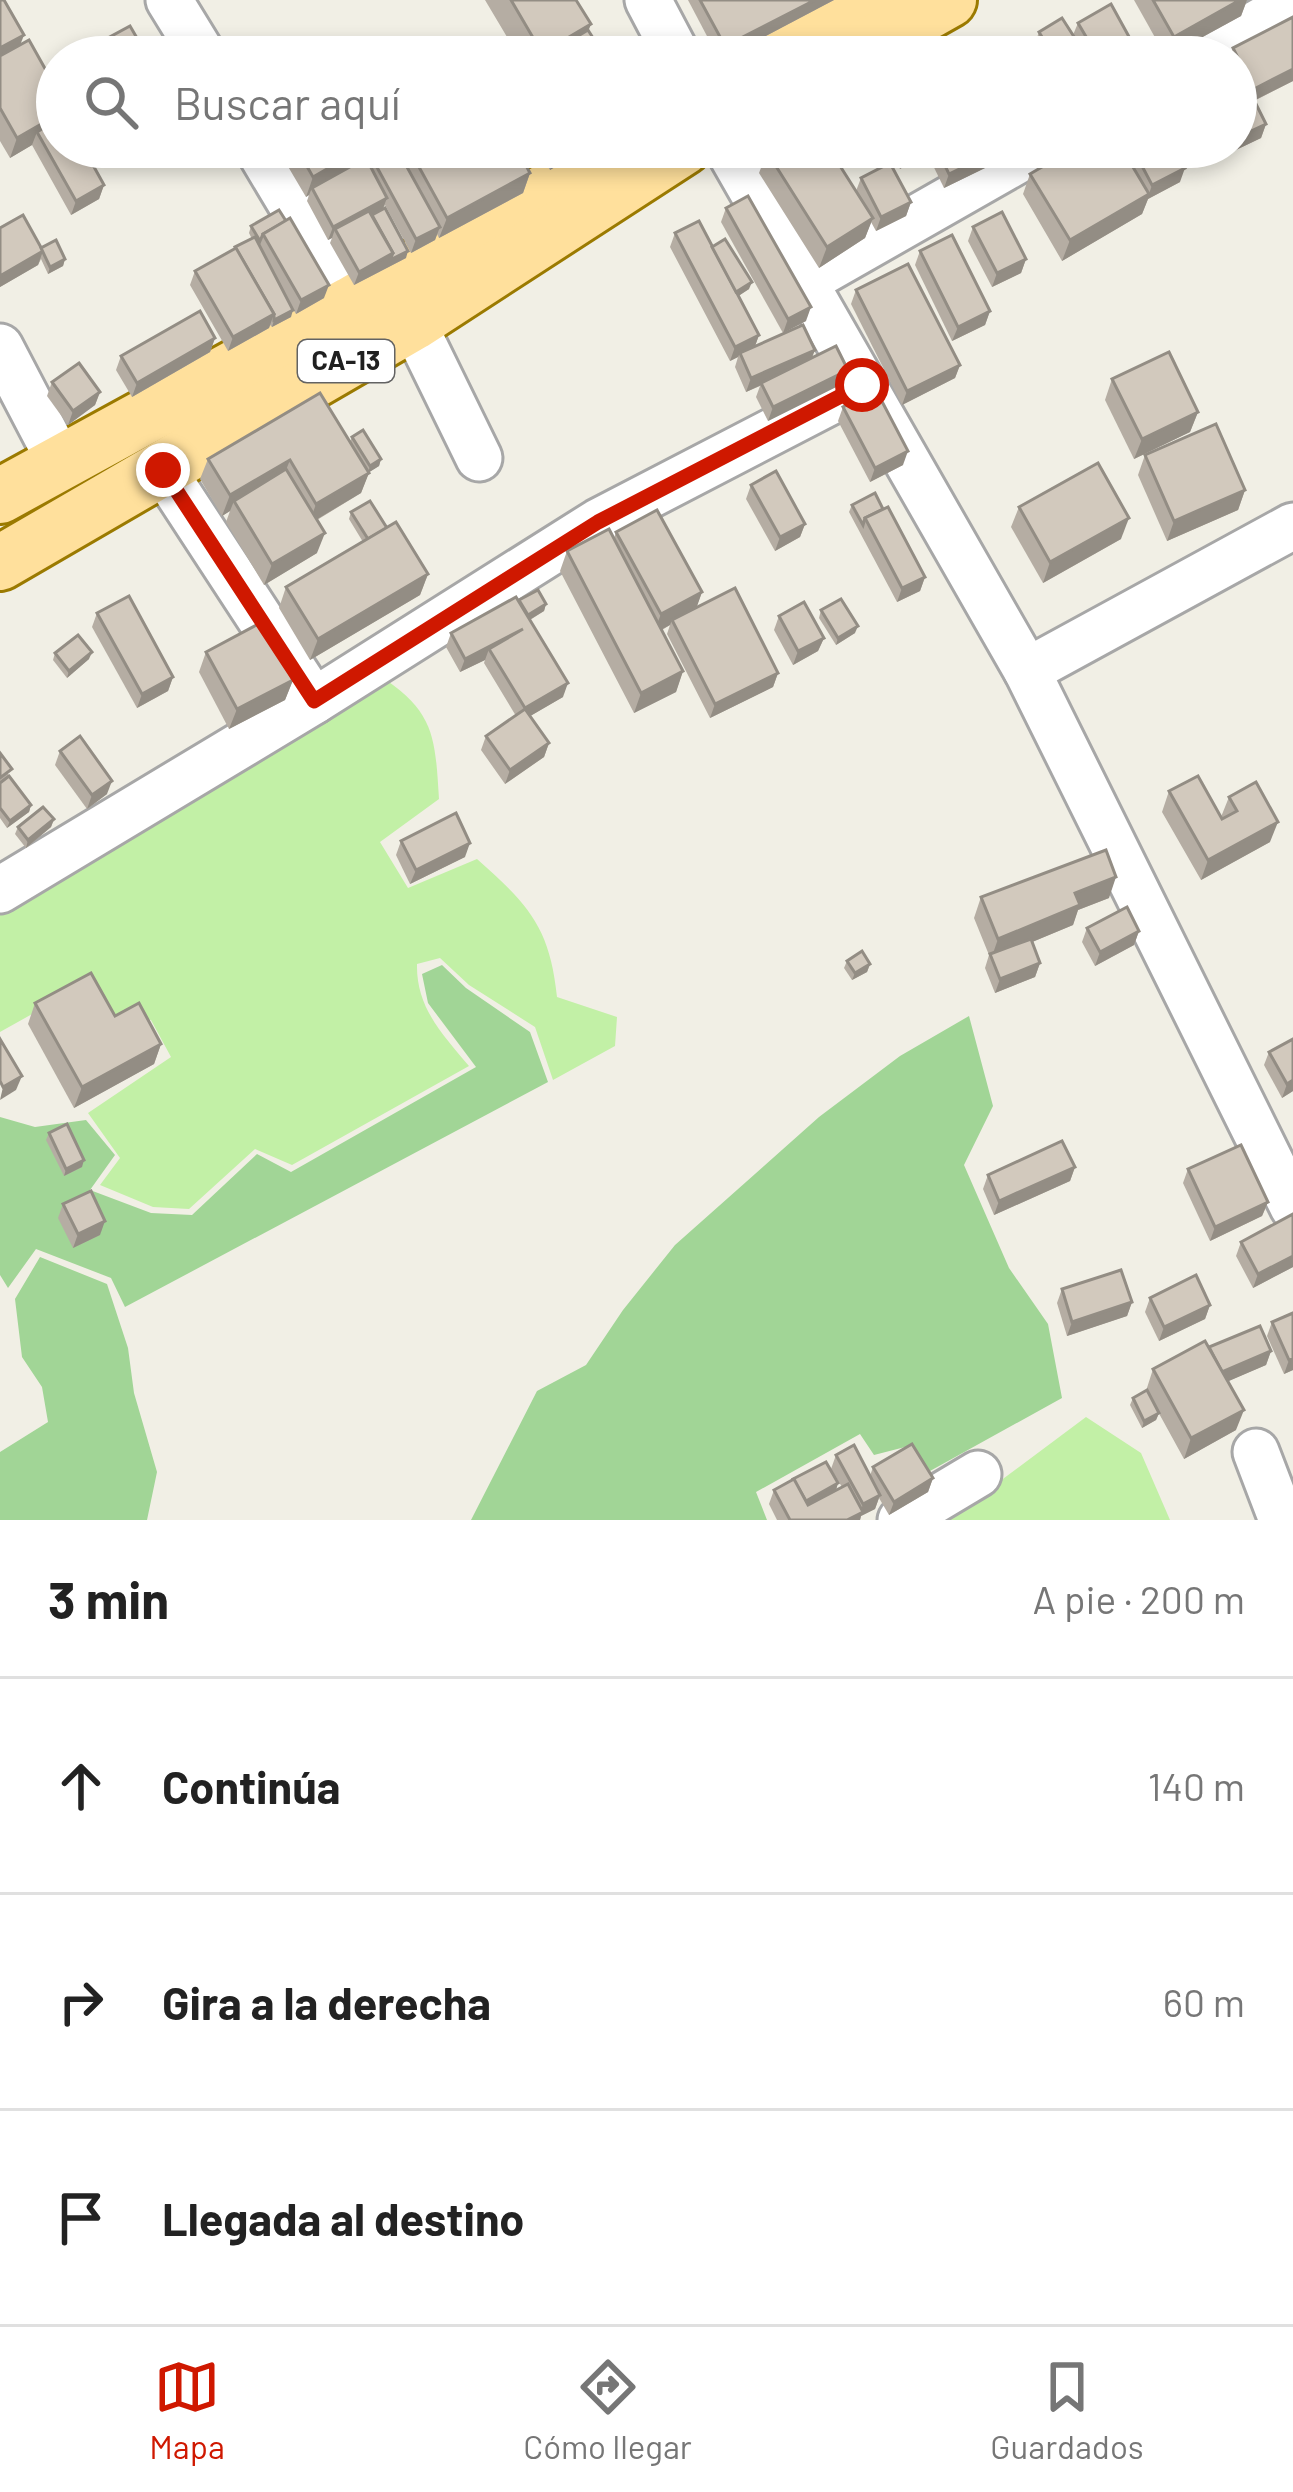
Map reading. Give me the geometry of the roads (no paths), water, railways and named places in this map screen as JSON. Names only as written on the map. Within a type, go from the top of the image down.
[{"type":"main road","points":[[885,36],[949,0]]},
{"type":"main road","points":[[808,36],[864,1]]},
{"type":"main road","name":"CA-13","points":[[0,496],[351,304],[587,168]]},
{"type":"main road","name":"CA-13","points":[[0,563],[413,323],[652,168]]},
{"type":"street","points":[[170,0],[191,36]]},
{"type":"street","points":[[648,0],[667,36]]},
{"type":"street","points":[[1235,36],[1293,3]]},
{"type":"street","points":[[270,168],[351,304]]},
{"type":"street","points":[[739,168],[1027,671],[1282,1159],[1293,1207]]},
{"type":"street","points":[[806,281],[1003,168]]},
{"type":"street","points":[[413,323],[479,458]]},
{"type":"street","points":[[0,347],[59,462]]},
{"type":"street","points":[[0,890],[314,701],[598,522],[862,385]]},
{"type":"street","points":[[163,470],[314,701]]},
{"type":"street","points":[[1027,671],[1293,526]]},
{"type":"street","points":[[1256,1452],[1282,1520]]},
{"type":"street","points":[[902,1520],[978,1474]]}]
